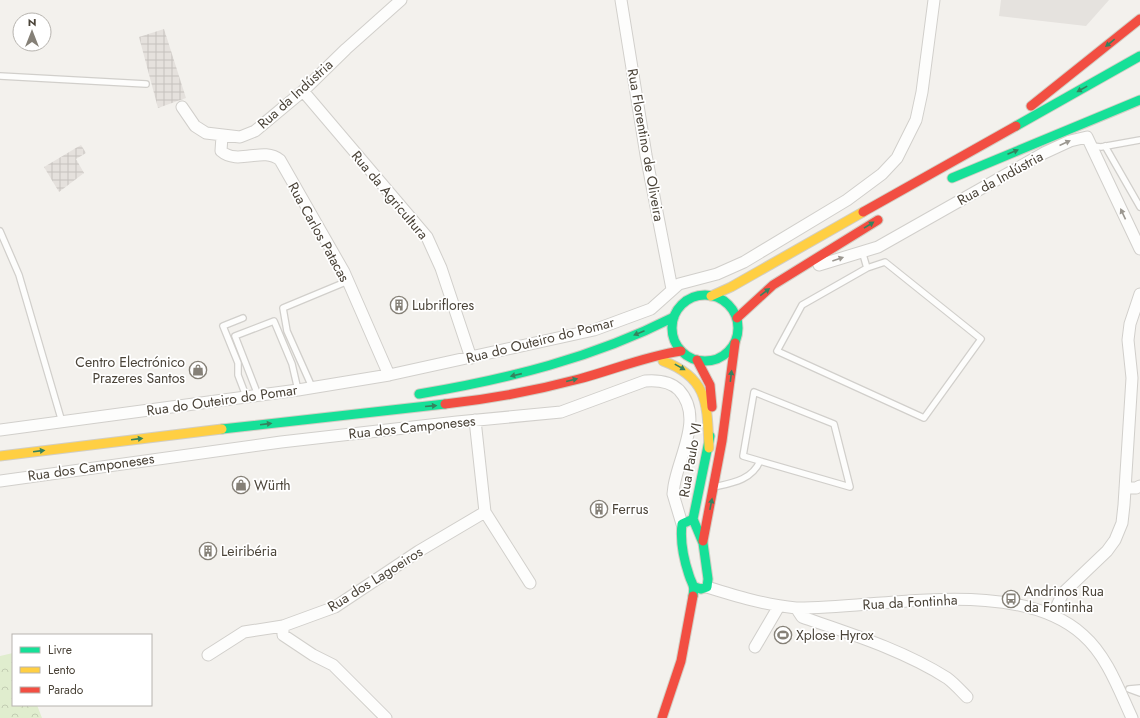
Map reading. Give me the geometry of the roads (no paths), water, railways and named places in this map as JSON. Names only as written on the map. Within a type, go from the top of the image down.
[{"type":"main road","points":[[896,194],[914,179],[1026,110],[1140,19]]},
{"type":"main road","points":[[735,342],[728,352],[719,358],[708,361],[697,360],[681,351],[673,335],[674,317],[678,308],[693,297],[711,296],[731,287],[1140,56]]},
{"type":"main road","points":[[1076,103],[1140,66]]},
{"type":"main road","points":[[1005,146],[949,180],[1091,119],[1140,100]]},
{"type":"main road","points":[[737,318],[759,296],[800,268],[888,214]]},
{"type":"main road","points":[[703,543],[722,442],[738,326],[737,318],[727,304],[711,296]]},
{"type":"main road","points":[[409,396],[451,389],[549,366],[611,345],[674,317]]},
{"type":"main road","points":[[0,456],[261,424],[493,398],[579,379],[643,358],[681,351]]},
{"type":"main road","points":[[643,358],[677,365],[686,370],[698,382],[704,392],[709,448]]},
{"type":"main road","name":"Rua Paulo VI","points":[[697,360],[710,385],[712,394],[709,448],[694,519],[703,543],[708,579],[707,587]]},
{"type":"main road","points":[[0,447],[229,418]]},
{"type":"main road","name":"Rua Paulo VI","points":[[682,524],[686,520],[694,519]]},
{"type":"main road","points":[[662,718],[681,661],[695,588],[689,576],[684,556],[681,532],[682,524]]},
{"type":"main road","points":[[695,588],[701,589],[707,587]]},
{"type":"street","name":"Rua da Indústria","points":[[182,106],[194,126],[206,133],[240,137],[254,130],[303,90],[346,48],[401,0]]},
{"type":"street","name":"Rua Florentino de Oliveira","points":[[621,0],[646,155],[672,289]]},
{"type":"street","name":"Rua do Outeiro do Pomar","points":[[0,430],[298,390],[389,375],[594,330],[651,308],[661,302],[672,289],[679,284],[717,274],[744,262],[847,200],[882,174],[896,158],[916,120],[922,92],[934,0]]},
{"type":"street","name":"Rua da Agricultura","points":[[303,90],[427,236],[441,268],[471,358]]},
{"type":"street","name":"Rua Carlos Patacas","points":[[222,136],[221,151],[226,155],[246,156],[264,154],[274,156],[280,160],[348,281],[389,375]]},
{"type":"street","name":"Rua da Indústria","points":[[800,268],[818,266],[878,247],[1044,153],[1070,141],[1089,141]]},
{"type":"street","points":[[1089,141],[1140,250]]},
{"type":"street","points":[[1053,614],[1063,593],[1107,551],[1115,540],[1122,523],[1132,378],[1128,340],[1131,318],[1140,294]]},
{"type":"street","name":"Rua dos Camponeses","points":[[0,481],[242,447],[475,420],[561,412],[645,381],[656,380],[676,387],[685,397],[690,407],[691,417],[674,486],[674,494],[682,524]]},
{"type":"street","points":[[475,420],[485,512],[530,583]]},
{"type":"street","points":[[1125,488],[1136,488],[1140,486]]},
{"type":"street","name":"Rua dos Lagoeiros","points":[[208,655],[244,632],[283,626],[335,607],[419,551],[485,512]]},
{"type":"street","name":"Rua da Fontinha","points":[[707,587],[779,606],[796,608],[948,598],[1029,607],[1053,614],[1084,635],[1099,654],[1124,689],[1132,718]]},
{"type":"street","points":[[755,647],[779,606]]},
{"type":"street","points":[[796,608],[802,616],[898,653],[925,666],[948,679],[967,697]]},
{"type":"street","points":[[283,626],[284,634],[313,655],[333,665],[386,718]]},
{"type":"lane","points":[[0,76],[146,84]]},
{"type":"lane","points":[[1091,119],[1089,141],[1105,146],[1140,140]]},
{"type":"lane","points":[[1105,146],[1140,207]]},
{"type":"lane","points":[[0,230],[19,275],[62,422]]},
{"type":"lane","points":[[862,251],[867,268]]},
{"type":"lane","points":[[885,262],[981,339],[924,418],[777,351],[802,305],[867,268],[885,262]]},
{"type":"lane","points":[[312,387],[287,331],[283,308],[348,281]]},
{"type":"lane","points":[[242,318],[224,326],[238,363],[240,382],[246,396]]},
{"type":"lane","points":[[258,395],[235,336],[274,321],[292,364],[298,390]]},
{"type":"lane","points":[[754,392],[834,424],[850,487],[805,474],[760,461],[743,456],[754,392]]},
{"type":"lane","points":[[714,487],[746,478],[756,469],[760,461]]},
{"type":"lane","points":[[1124,689],[1140,688]]},
{"type":"lane","points":[[1124,689],[1140,693]]},
{"type":"place","name":"Lubriflores","points":[[399,305]]},
{"type":"place","name":"Centro Electrónico Prazeres Santos","points":[[198,370]]},
{"type":"place","name":"Würth","points":[[241,485]]},
{"type":"place","name":"Ferrus","points":[[599,509]]},
{"type":"place","name":"Leiribéria","points":[[208,551]]},
{"type":"place","name":"Andrinos Rua da Fontinha","points":[[1011,599]]},
{"type":"place","name":"Xplose Hyrox","points":[[783,635]]}]
